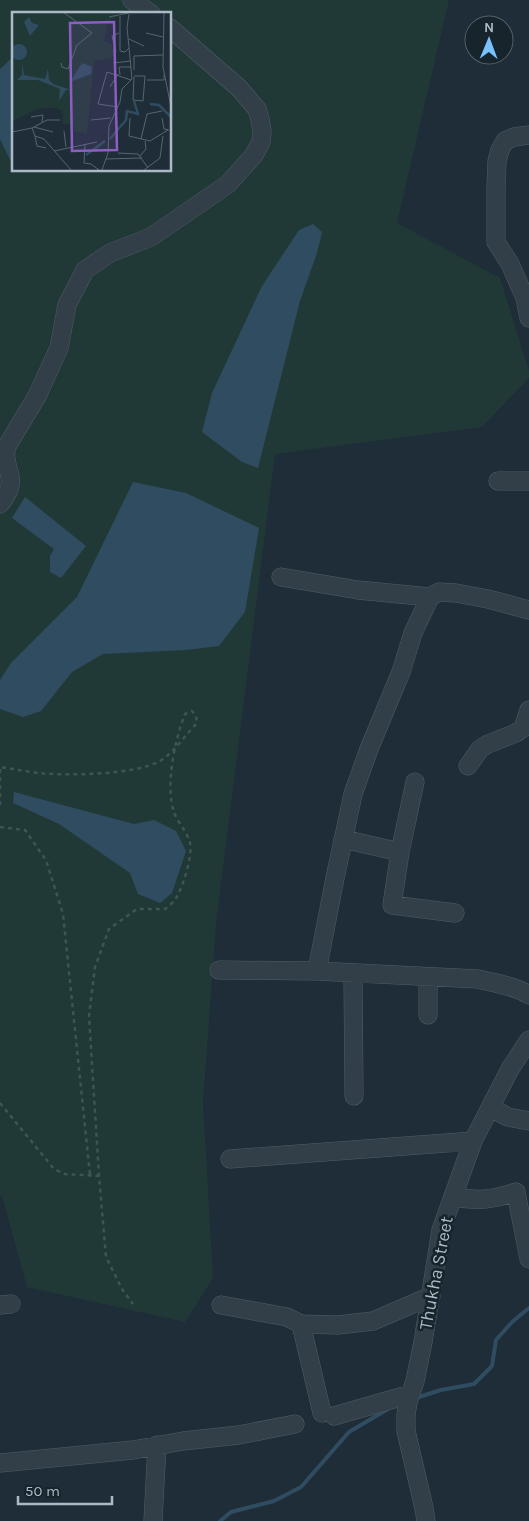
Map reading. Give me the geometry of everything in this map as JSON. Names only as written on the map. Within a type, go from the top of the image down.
[{"type":"street","points":[[132,0],[148,12]]},
{"type":"street","points":[[0,504],[8,495],[11,480],[4,455],[7,446],[37,396],[59,348],[67,305],[85,270],[110,253],[151,237],[228,184],[254,155],[261,142],[262,131],[257,109],[239,88],[171,29]]},
{"type":"street","points":[[529,135],[514,137],[505,141],[497,161],[496,188],[496,242],[518,281],[525,298],[529,318]]},
{"type":"street","points":[[498,480],[529,482]]},
{"type":"street","points":[[282,577],[358,590],[430,597],[439,592],[456,594],[488,599],[529,610]]},
{"type":"street","points":[[317,971],[353,794],[369,749],[401,672],[413,633],[430,597]]},
{"type":"street","points":[[468,766],[480,749],[523,728],[529,710]]},
{"type":"street","points":[[415,782],[400,852],[392,904],[455,913]]},
{"type":"street","points":[[343,839],[400,852]]},
{"type":"street","points":[[219,970],[317,971],[478,979],[525,992],[529,996]]},
{"type":"street","points":[[353,974],[354,1096]]},
{"type":"street","points":[[428,976],[428,1015]]},
{"type":"street","name":"Thukha Street","points":[[426,1521],[406,1431],[408,1402],[412,1394],[423,1342],[441,1230],[473,1141],[510,1069],[529,1040]]},
{"type":"street","points":[[491,1108],[508,1117],[529,1121]]},
{"type":"street","points":[[230,1159],[473,1141]]},
{"type":"street","points":[[453,1197],[488,1200],[516,1192],[529,1259]]},
{"type":"street","points":[[222,1305],[287,1317],[301,1324],[338,1325],[373,1321],[431,1296]]},
{"type":"street","points":[[301,1324],[328,1414],[412,1394]]},
{"type":"street","points":[[0,1462],[133,1450],[183,1441],[240,1435],[294,1424]]},
{"type":"street","points":[[153,1521],[157,1445]]},
{"type":"path","points":[[0,805],[0,767],[39,773],[98,773],[136,769],[158,762],[175,750],[197,722],[196,716],[192,711],[185,714],[179,729],[175,750],[170,779],[174,812],[190,843],[190,863],[176,898],[165,909],[137,909],[109,929],[94,967],[89,1016],[106,1257],[122,1290],[133,1304]]},
{"type":"path","points":[[0,827],[25,830],[46,860],[63,914],[90,1175]]},
{"type":"path","points":[[0,1103],[54,1169],[65,1174],[99,1176]]},
{"type":"green space","points":[[0,0],[449,0],[397,223],[500,278],[529,371],[529,378],[482,427],[275,454],[216,923],[203,1103],[213,1278],[185,1322],[27,1287],[2,1196],[0,1195]]},
{"type":"water","points":[[12,58],[11,162],[0,139],[0,69]]},
{"type":"water","points":[[313,224],[322,232],[317,253],[300,301],[258,468],[242,462],[202,432],[212,393],[262,286],[299,230]]},
{"type":"water","points":[[133,482],[186,493],[259,528],[245,612],[219,646],[186,650],[103,654],[72,672],[41,711],[23,717],[0,709],[0,680],[11,663],[77,597]]},
{"type":"water","points":[[25,497],[86,546],[61,578],[50,572],[50,556],[54,549],[12,518]]},
{"type":"water","points":[[14,792],[134,824],[154,820],[176,831],[186,851],[172,893],[160,903],[138,894],[130,873],[59,824],[13,803]]},
{"type":"waterway","points":[[416,1398],[441,1390],[474,1384],[492,1366],[496,1340],[512,1322],[529,1308]]},
{"type":"waterway","points":[[220,1521],[231,1512],[274,1501],[301,1487],[349,1432],[388,1409]]}]
